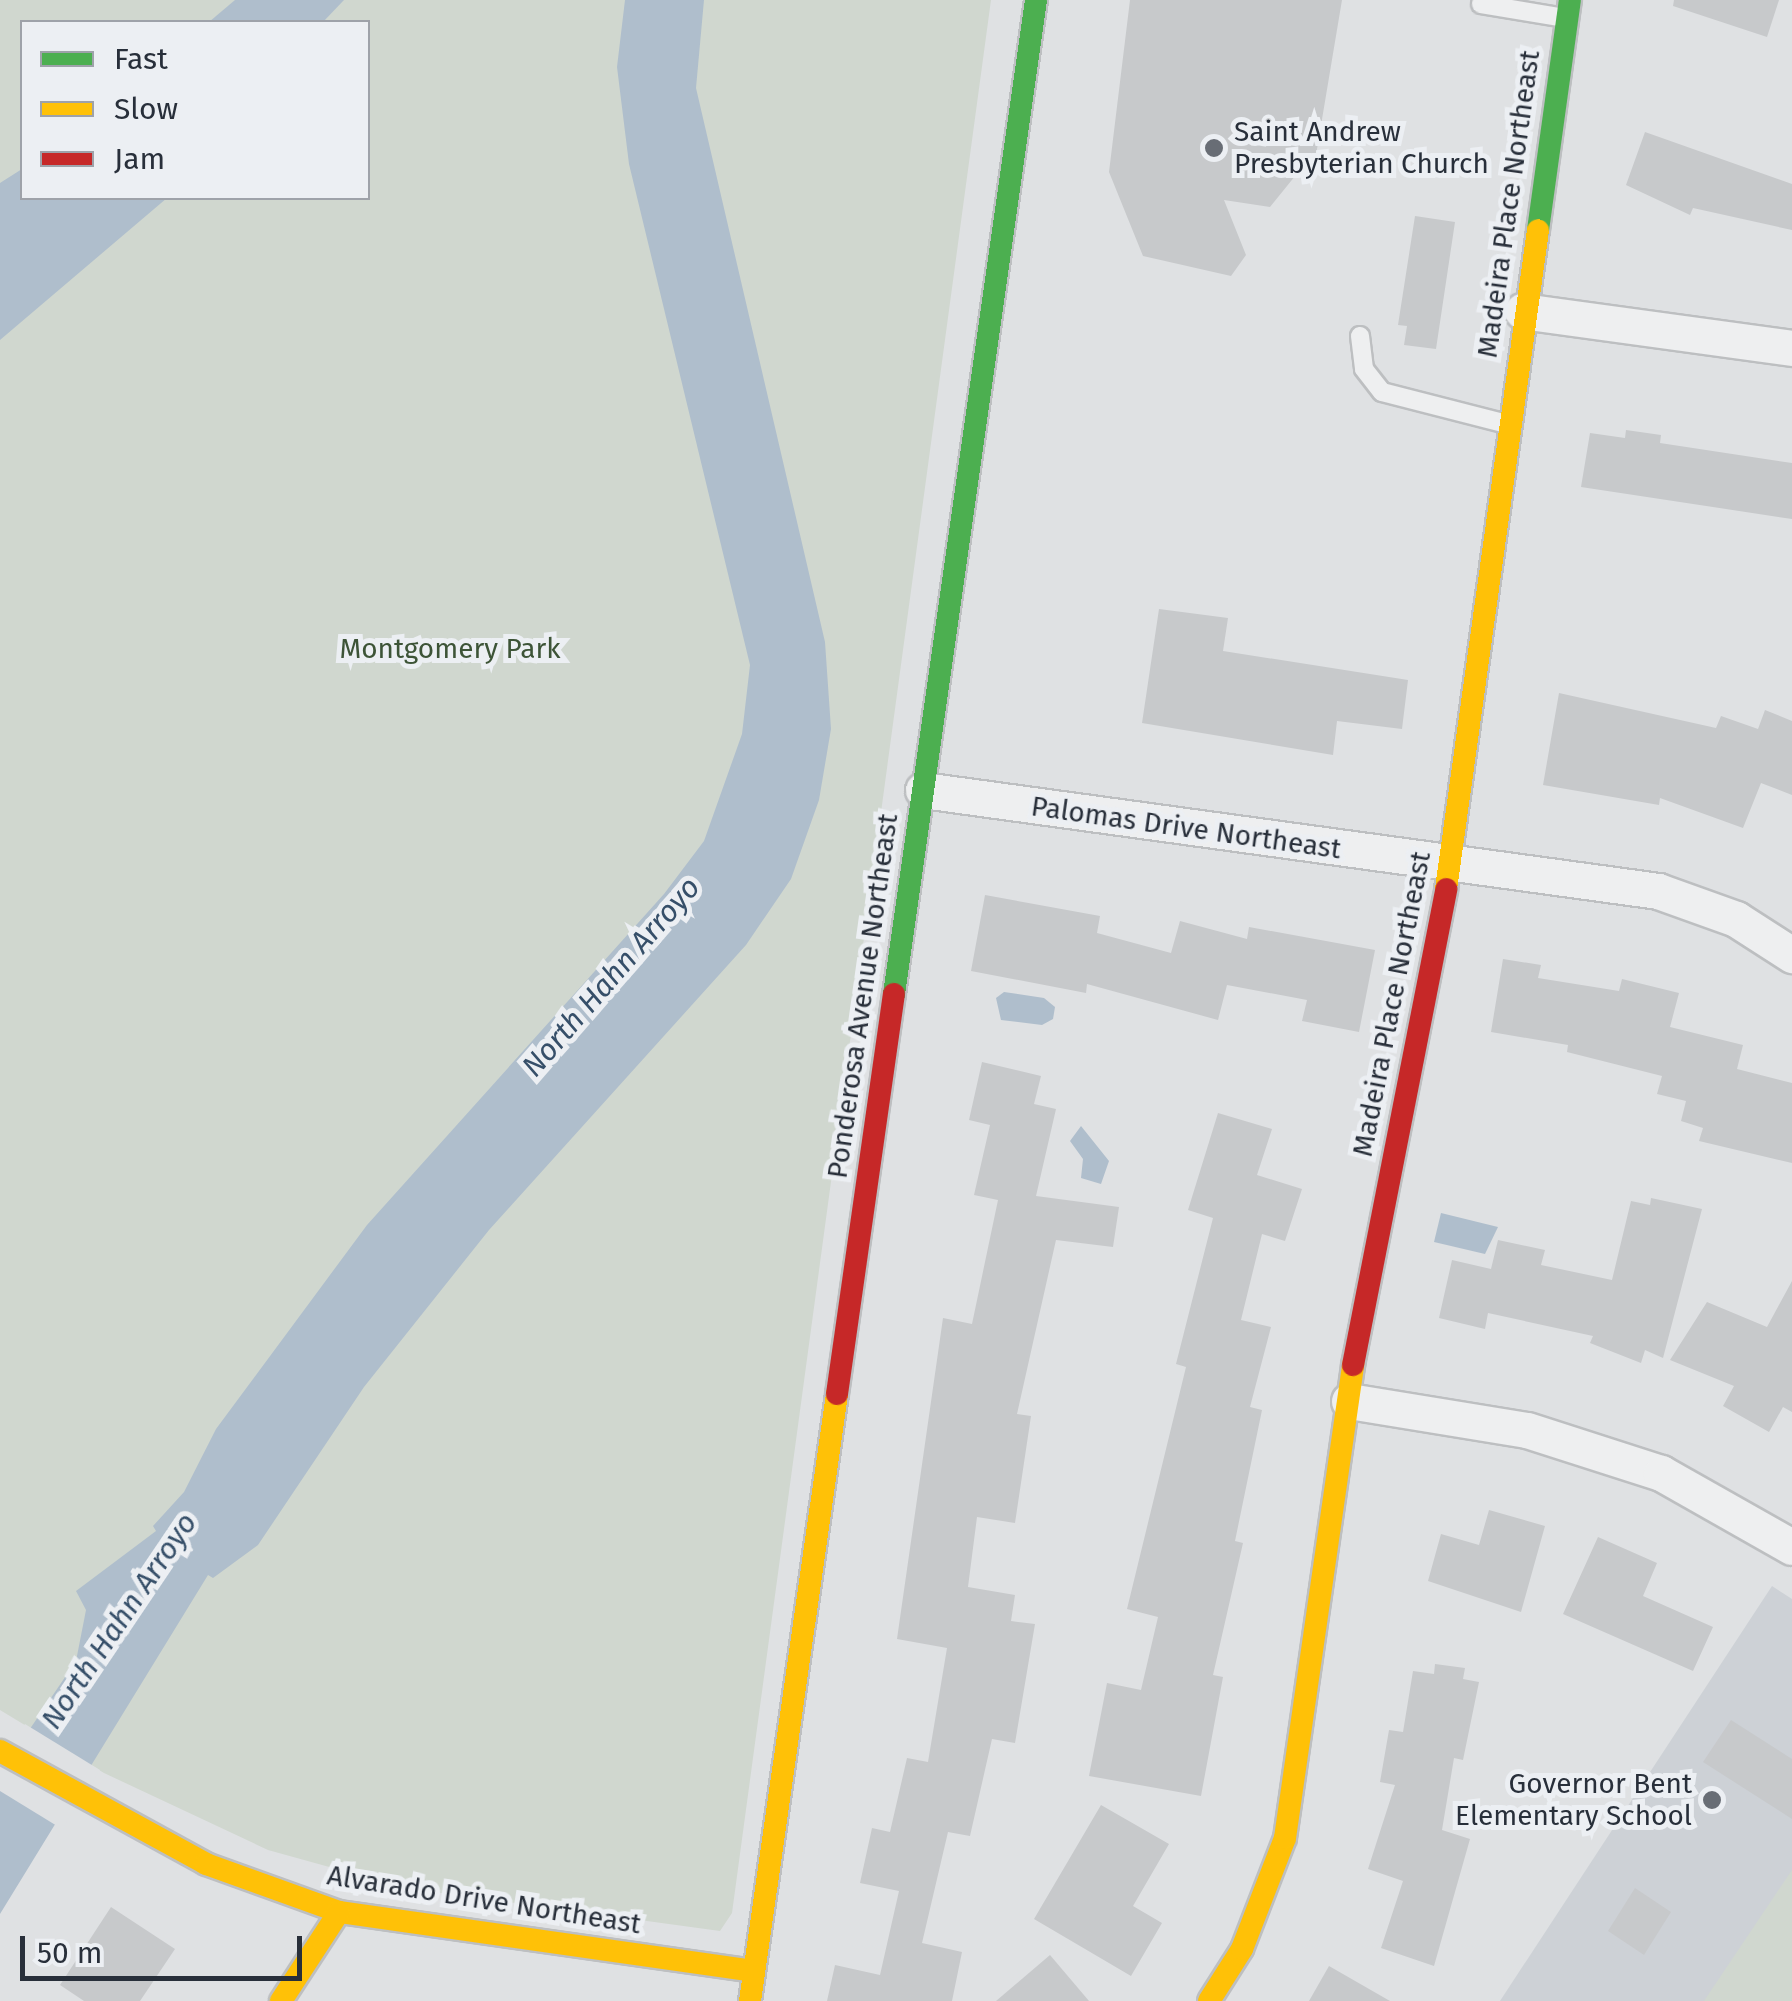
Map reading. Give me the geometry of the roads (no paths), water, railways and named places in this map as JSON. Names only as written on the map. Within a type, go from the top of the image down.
[{"type":"street","name":"Ponderosa Avenue Northeast","points":[[750,2001],[1036,0]]},
{"type":"street","name":"Madeira Place Northeast","points":[[1209,2001],[1242,1949],[1285,1838],[1362,1306],[1414,1073],[1451,863],[1522,310],[1568,9]]},
{"type":"street","points":[[1522,310],[1792,348]]},
{"type":"street","name":"Palomas Drive Northeast","points":[[922,790],[1658,891],[1736,918],[1792,955]]},
{"type":"street","points":[[1349,1401],[1527,1430],[1661,1474],[1792,1547]]},
{"type":"street","name":"Alvarado Drive Northeast","points":[[0,1751],[206,1864],[339,1912],[753,1971]]},
{"type":"street","points":[[281,2001],[339,1912]]},
{"type":"lane","points":[[1482,4],[1568,9]]},
{"type":"lane","points":[[1360,336],[1364,369],[1382,392],[1507,424]]},
{"type":"water","points":[[235,0],[344,0],[325,20],[211,20]]},
{"type":"water","name":"North Hahn Arroyo","points":[[625,0],[704,0],[696,88],[825,642],[831,729],[819,800],[791,879],[746,945],[489,1230],[364,1387],[258,1545],[213,1578],[208,1575],[0,1914],[0,1773],[76,1661],[86,1610],[76,1591],[156,1531],[153,1526],[184,1492],[216,1429],[367,1225],[664,894],[704,841],[742,734],[750,665],[629,164],[617,67]]},
{"type":"water","points":[[20,170],[20,200],[165,200],[0,340],[0,183]]},
{"type":"water","points":[[1004,992],[1044,998],[1055,1007],[1053,1019],[1042,1025],[1001,1020],[996,998]]},
{"type":"water","points":[[1081,1126],[1109,1161],[1101,1184],[1081,1178],[1083,1159],[1070,1141]]},
{"type":"water","points":[[1441,1213],[1498,1227],[1485,1254],[1434,1242]]},
{"type":"place","name":"Saint Andrew Presbyterian Church","points":[[1214,148]]},
{"type":"place","name":"Governor Bent Elementary School","points":[[1712,1800]]},
{"type":"park label","name":"Montgomery Park","points":[[450,649]]}]
